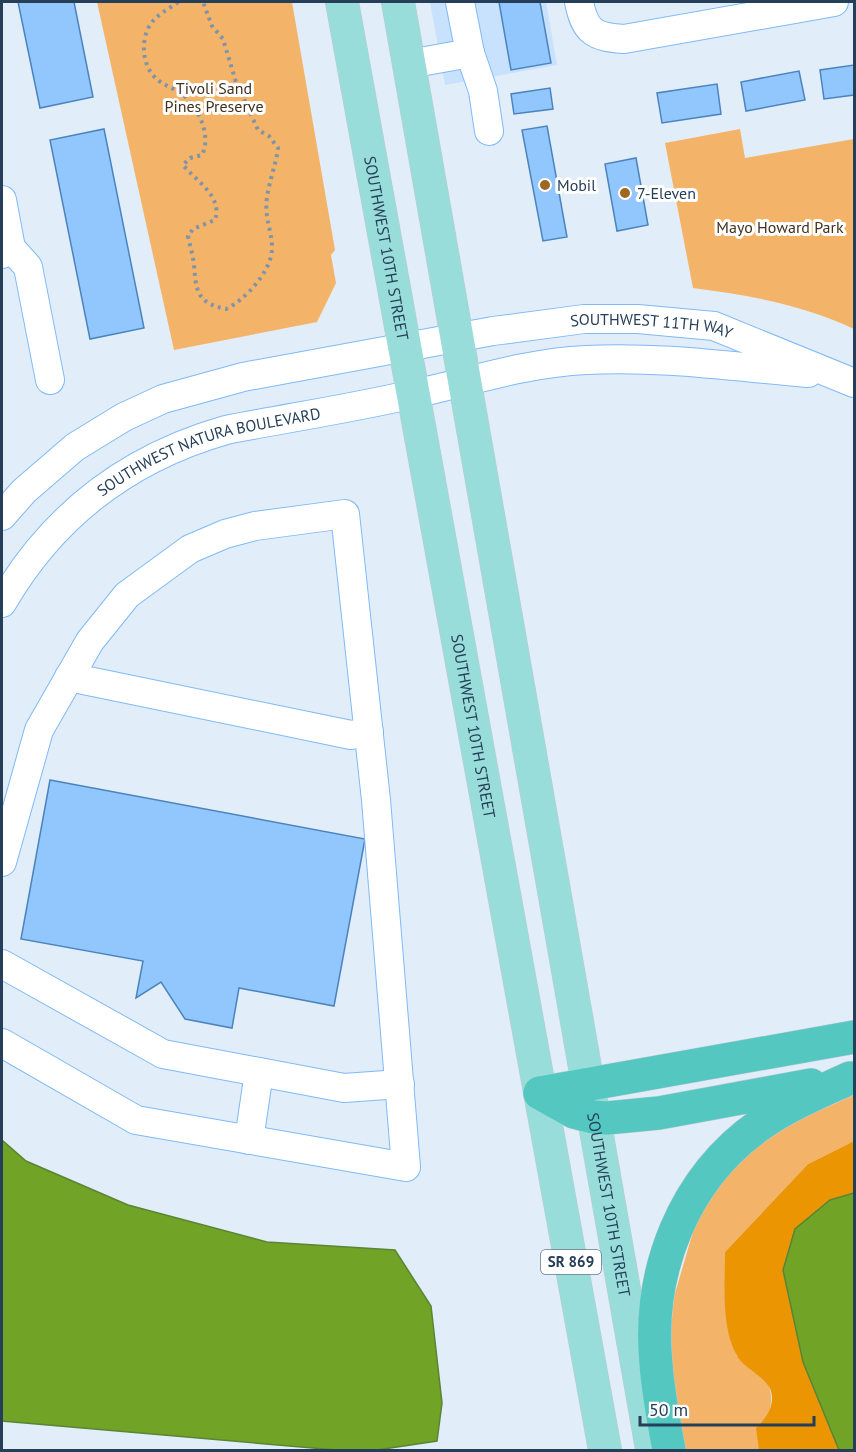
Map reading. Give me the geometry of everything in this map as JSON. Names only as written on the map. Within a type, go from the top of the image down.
[{"type":"highway","points":[[540,1093],[855,1037]]},
{"type":"highway","points":[[540,1093],[559,1105],[592,1117],[659,1113],[852,1078]]},
{"type":"highway","points":[[669,1450],[656,1364],[656,1317],[660,1277],[680,1219],[712,1168],[743,1138],[777,1114],[852,1078]]},
{"type":"main road","name":"SOUTHWEST 10TH STREET","points":[[342,2],[604,1450]]},
{"type":"main road","name":"SOUTHWEST 10TH STREET","points":[[398,2],[458,337],[495,565],[589,1084],[592,1117],[653,1450]]},
{"type":"street","points":[[460,2],[470,53],[483,91],[489,131]]},
{"type":"street","points":[[579,2],[583,22],[601,38],[624,39],[834,2]]},
{"type":"street","points":[[409,64],[470,53]]},
{"type":"street","points":[[2,200],[6,251],[28,267],[50,380]]},
{"type":"street","name":"SOUTHWEST 11TH WAY","points":[[458,337],[584,319],[669,321],[714,326],[846,379]]},
{"type":"street","points":[[2,516],[24,490],[75,447],[124,417],[163,399],[243,377],[458,337]]},
{"type":"street","name":"SOUTHWEST 11TH WAY","points":[[465,381],[529,366],[587,360],[687,363],[846,379]]},
{"type":"street","name":"SOUTHWEST NATURA BOULEVARD","points":[[2,603],[18,575],[44,541],[73,511],[105,485],[141,463],[176,446],[226,430],[412,395],[465,381]]},
{"type":"street","points":[[2,862],[39,730],[90,641],[127,595],[190,549],[225,534],[255,526],[345,514],[369,732],[406,1167],[136,1120],[2,1043]]},
{"type":"street","points":[[69,677],[351,735],[369,732]]},
{"type":"street","points":[[2,964],[163,1054],[344,1088],[400,1084]]},
{"type":"street","points":[[249,1140],[259,1072]]},
{"type":"path","points":[[178,2],[158,15],[149,26],[144,42],[146,62],[150,74],[184,95],[201,119],[206,132],[207,146],[202,155],[190,158],[183,165],[209,192],[217,203],[218,211],[215,220],[193,229],[188,236],[194,263],[194,278],[201,299],[213,306],[226,309],[250,294],[268,263],[272,250],[266,223],[267,197],[278,148],[269,136],[258,130],[236,82],[223,39],[212,26],[203,2]]},
{"type":"shaded area","points":[[430,2],[546,2],[557,65],[445,85]]},
{"type":"shaded area","points":[[2,1140],[26,1161],[128,1205],[267,1242],[395,1250],[431,1306],[442,1403],[437,1441],[377,1450],[336,1450],[2,1421]]},
{"type":"shaded area","points":[[854,1141],[854,1193],[830,1200],[803,1362],[839,1450],[759,1450],[756,1428],[769,1412],[772,1402],[771,1391],[764,1381],[739,1359],[731,1343],[725,1304],[725,1252],[808,1164]]},
{"type":"shaded area","points":[[854,1193],[854,1450],[839,1450],[803,1362],[783,1270],[795,1229],[830,1200]]},
{"type":"green space","name":"Tivoli Sand Pines Preserve","points":[[97,2],[292,2],[335,250],[331,255],[336,283],[317,322],[174,350]]},
{"type":"green space","name":"Mayo Howard Park","points":[[740,129],[745,158],[854,139],[854,329],[796,307],[693,288],[665,143]]},
{"type":"green space","points":[[854,1095],[854,1141],[808,1164],[725,1252],[736,1355],[765,1381],[771,1397],[769,1415],[759,1450],[684,1450],[669,1350],[674,1297],[697,1218],[725,1176],[771,1132]]},
{"type":"building","points":[[18,2],[74,2],[93,97],[40,108]]},
{"type":"building","points":[[499,2],[540,2],[551,63],[511,70]]},
{"type":"building","points":[[854,65],[854,95],[824,99],[820,70]]},
{"type":"building","points":[[799,71],[805,100],[746,111],[741,82]]},
{"type":"building","points":[[717,84],[721,114],[662,123],[657,93]]},
{"type":"building","points":[[550,88],[553,109],[514,114],[511,94]]},
{"type":"building","points":[[547,126],[567,237],[543,241],[522,130]]},
{"type":"building","points":[[104,129],[144,328],[90,339],[50,140]]},
{"type":"building","points":[[636,158],[648,225],[617,231],[605,164]]},
{"type":"building","points":[[50,780],[365,839],[334,1006],[239,988],[232,1028],[185,1019],[161,982],[136,998],[143,961],[21,939]]},
{"type":"place","name":"Mobil","points":[[545,185]]},
{"type":"place","name":"7-Eleven","points":[[625,193]]}]
